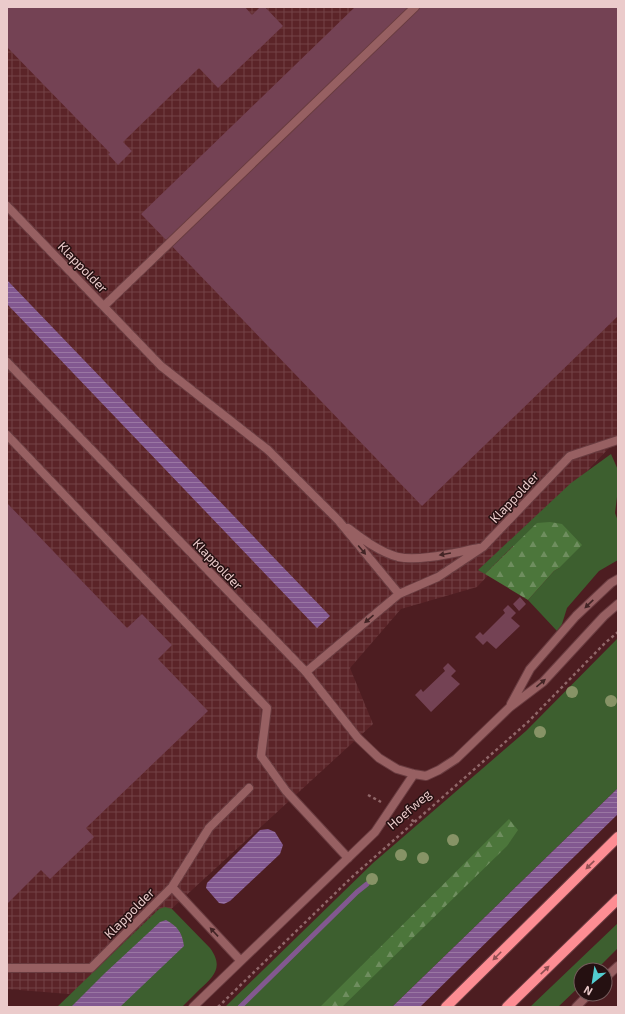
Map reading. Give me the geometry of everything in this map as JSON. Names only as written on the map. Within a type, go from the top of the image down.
[{"type":"main road","points":[[446,1007],[618,838]]},
{"type":"main road","points":[[507,1007],[618,899]]},
{"type":"street","points":[[104,306],[415,7]]},
{"type":"street","name":"Klappolder","points":[[7,206],[161,366],[268,450],[338,520],[398,594]]},
{"type":"street","name":"Klappolder","points":[[7,362],[306,672],[358,738],[379,758],[397,769],[414,774]]},
{"type":"street","points":[[7,435],[267,708],[261,756],[286,791],[348,858]]},
{"type":"street","name":"Klappolder","points":[[338,520],[378,549],[399,558],[421,558],[483,547],[570,456],[618,440]]},
{"type":"street","points":[[306,672],[398,594],[438,577],[483,547]]},
{"type":"street","name":"Hoefweg","points":[[510,707],[530,669],[576,616],[611,583],[618,579]]},
{"type":"street","name":"Hoefweg","points":[[193,1007],[240,960],[375,832],[414,774],[426,776],[456,759],[510,707],[543,682],[604,616],[618,604]]},
{"type":"street","points":[[172,887],[209,828],[250,788]]},
{"type":"street","name":"Klappolder","points":[[7,968],[91,968],[172,887],[240,960]]},
{"type":"path","name":"Hoefweg","points":[[218,1007],[352,878],[528,722],[605,642],[618,632]]},
{"type":"shaded area","points":[[7,7],[618,7],[618,444],[609,448],[477,587],[401,609],[350,668],[373,724],[168,912],[81,995],[7,989]]},
{"type":"shaded area","points":[[7,280],[330,616],[317,628],[7,304]]},
{"type":"shaded area","points":[[618,788],[618,814],[420,1007],[392,1007]]},
{"type":"shaded area","points":[[268,829],[275,832],[283,845],[280,854],[230,901],[224,904],[219,903],[206,888],[207,883],[260,830]]},
{"type":"shaded area","points":[[166,920],[179,930],[184,946],[120,1007],[71,1007],[160,922]]},
{"type":"green space","points":[[611,454],[618,470],[618,489],[615,513],[618,521],[618,560],[599,571],[567,608],[562,624],[557,631],[528,600],[554,571],[559,568],[513,546],[485,574],[478,570],[571,483]]},
{"type":"green space","points":[[550,522],[562,524],[582,545],[559,568],[554,571],[528,600],[485,574],[537,523]]},
{"type":"green space","points":[[618,638],[618,788],[392,1007],[225,1007],[373,863],[526,731]]},
{"type":"green space","points":[[509,819],[518,830],[507,846],[342,1007],[320,1007]]},
{"type":"green space","points":[[165,907],[172,909],[210,948],[217,966],[216,971],[209,980],[182,1007],[57,1007],[159,909]]},
{"type":"green space","points":[[618,923],[618,948],[604,962],[577,962]]},
{"type":"green space","points":[[573,966],[573,993],[558,1007],[530,1007]]},
{"type":"building","points":[[7,7],[245,7],[252,15],[260,7],[265,7],[283,26],[218,88],[199,68],[123,142],[132,151],[118,165],[108,154],[110,153],[7,47]]},
{"type":"building","points":[[355,7],[618,7],[618,316],[422,506],[141,214]]},
{"type":"building","points":[[7,503],[127,628],[142,614],[172,645],[158,659],[208,711],[86,828],[94,837],[50,879],[41,870],[7,904]]},
{"type":"building","points":[[520,597],[526,604],[519,611],[513,604]]},
{"type":"building","points":[[508,605],[516,613],[511,618],[520,626],[496,649],[487,641],[483,645],[475,637],[480,632],[483,635],[505,613],[503,610]]},
{"type":"building","points":[[448,663],[456,671],[451,676],[460,684],[431,712],[415,695],[421,689],[423,692],[445,671],[443,668]]},
{"type":"waterway","points":[[240,1007],[357,892],[367,884]]}]
